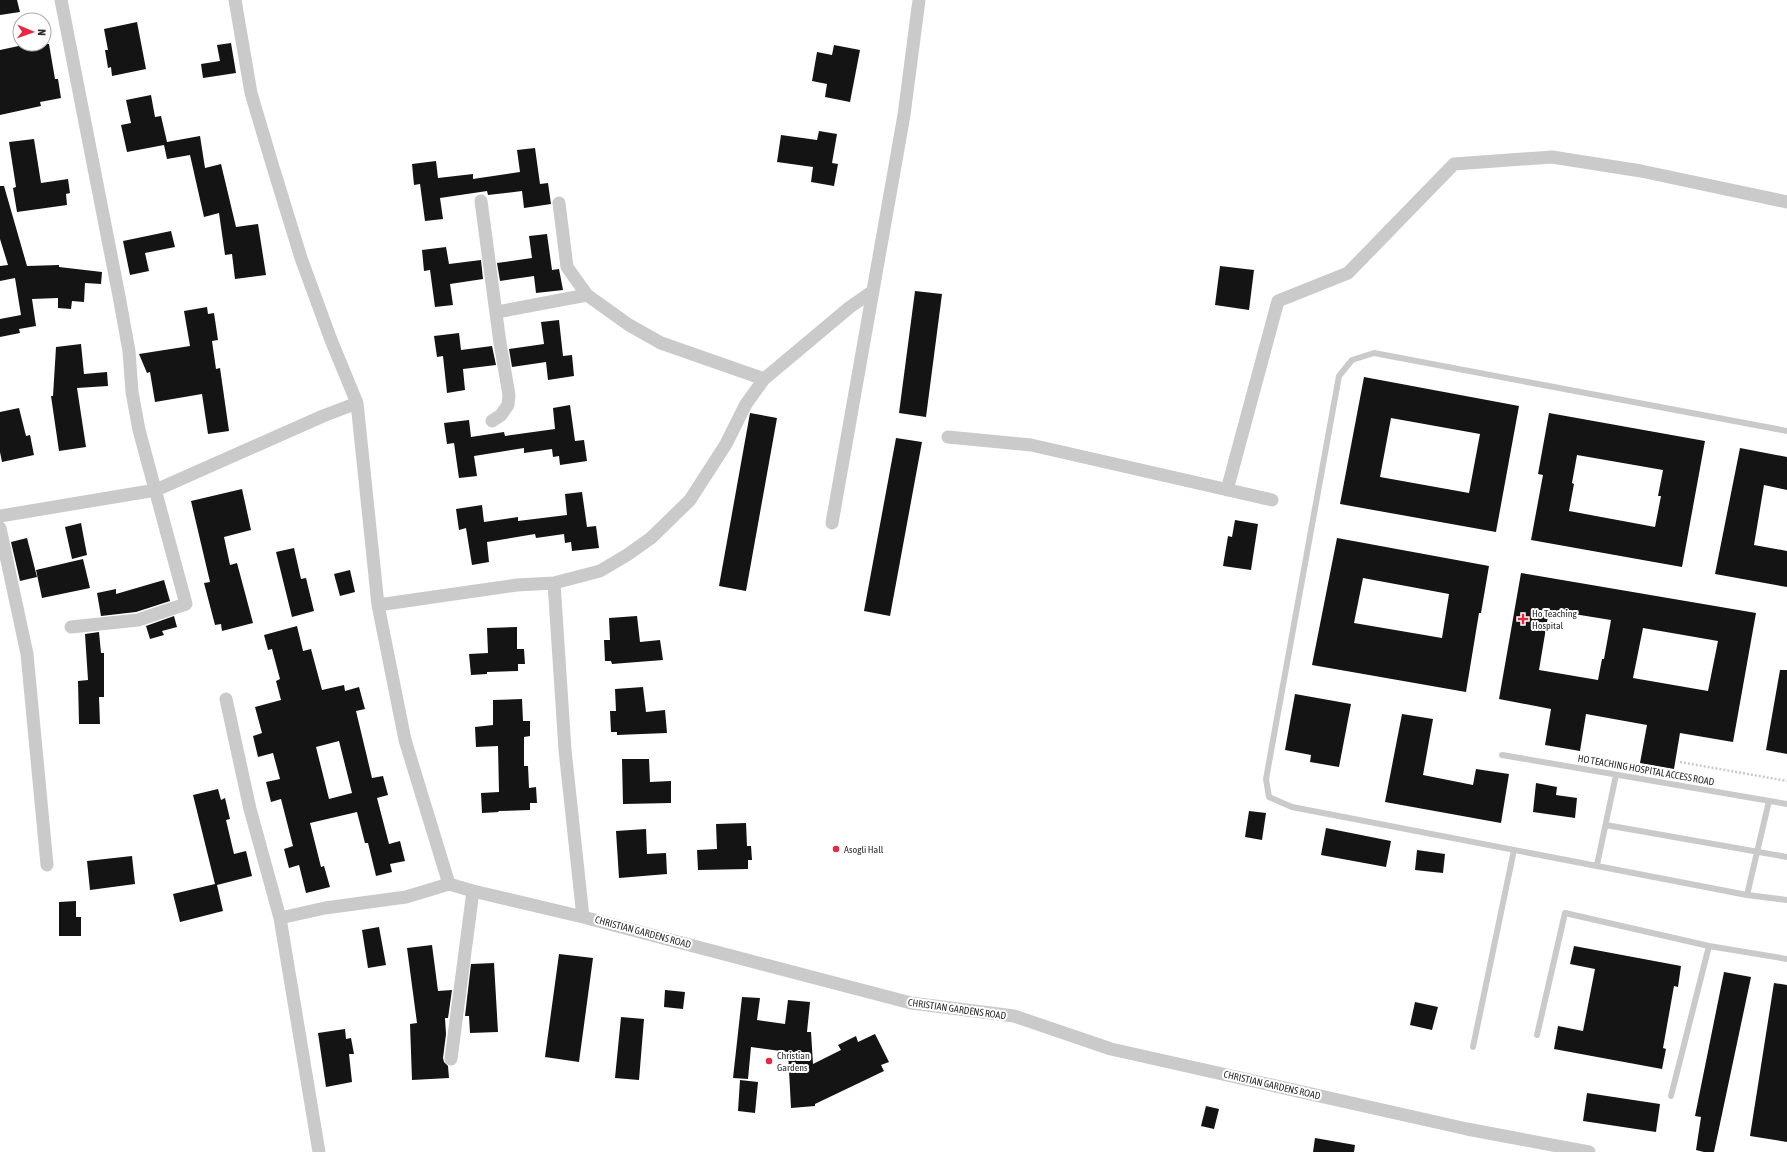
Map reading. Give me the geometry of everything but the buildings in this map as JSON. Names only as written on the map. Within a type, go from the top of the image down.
[{"type":"street","points":[[61,0],[118,289],[129,351],[132,392],[139,430],[186,604],[138,620],[71,627]]},
{"type":"street","points":[[236,0],[251,93],[272,167],[301,258],[331,340],[357,403],[378,605],[406,740],[448,884],[406,897],[325,908],[280,918]]},
{"type":"street","points":[[832,523],[904,115],[919,0]]},
{"type":"street","points":[[1227,490],[1278,301],[1348,273],[1454,164],[1552,157],[1641,170],[1787,202]]},
{"type":"street","points":[[480,201],[509,400],[502,415],[492,421]]},
{"type":"street","points":[[558,203],[567,267],[587,295],[629,325],[661,343],[764,379]]},
{"type":"street","points":[[378,605],[516,585],[554,583],[600,571],[651,538],[694,494],[726,444],[746,404],[764,379],[850,307],[873,291]]},
{"type":"street","points":[[497,312],[587,295]]},
{"type":"street","points":[[0,516],[156,490],[316,419],[357,403]]},
{"type":"street","points":[[948,437],[1031,445],[1272,500]]},
{"type":"street","points":[[0,528],[27,654],[47,866]]},
{"type":"street","points":[[554,583],[565,750],[583,916]]},
{"type":"street","points":[[226,699],[250,809],[280,918],[319,1152]]},
{"type":"street","name":"CHRISTIAN GARDENS ROAD","points":[[448,884],[583,916],[911,1003],[1014,1016],[1111,1048],[1467,1129],[1589,1152]]},
{"type":"street","points":[[451,1059],[473,891]]},
{"type":"lane","points":[[1787,431],[1374,353],[1352,360],[1339,376],[1266,779],[1269,797],[1292,807],[1747,895],[1787,900]]},
{"type":"lane","name":"HO TEACHING HOSPITAL ACCESS ROAD","points":[[1502,755],[1787,804]]},
{"type":"lane","points":[[1597,865],[1616,775]]},
{"type":"lane","points":[[1747,895],[1756,851],[1769,801]]},
{"type":"lane","points":[[1606,824],[1787,857]]},
{"type":"lane","points":[[1473,1047],[1514,850]]},
{"type":"lane","points":[[1537,1035],[1564,913],[1709,946],[1787,960]]},
{"type":"lane","points":[[1671,1096],[1709,946]]},
{"type":"path","points":[[1680,762],[1787,781]]},
{"type":"place","name":"Ho Teaching Hospital","points":[[1523,619]]},
{"type":"place","name":"Asogli Hall","points":[[836,849]]},
{"type":"place","name":"Christian Gardens","points":[[769,1061]]}]
